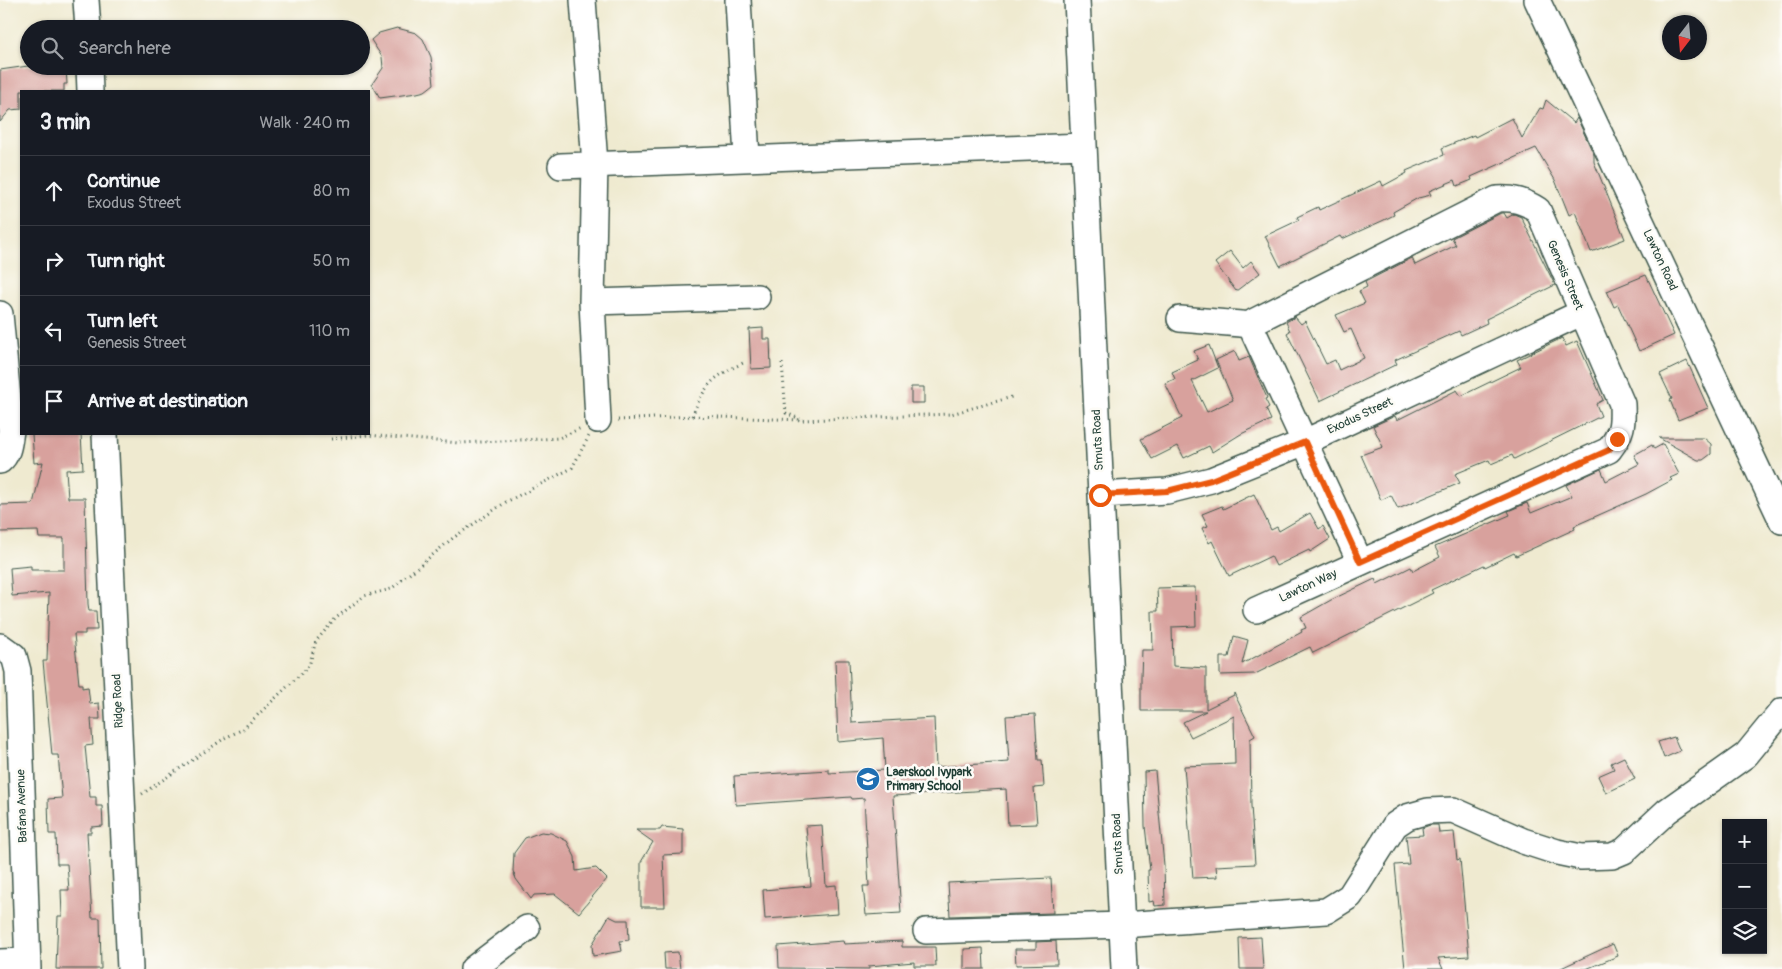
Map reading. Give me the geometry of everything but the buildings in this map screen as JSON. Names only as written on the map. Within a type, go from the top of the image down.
[{"type":"street","points":[[86,0],[87,20]]},
{"type":"street","points":[[583,0],[595,164],[592,302],[598,420]]},
{"type":"street","points":[[738,0],[747,158]]},
{"type":"street","name":"Smuts Road","points":[[1077,0],[1124,969]]},
{"type":"street","name":"Lawton Road","points":[[1537,0],[1782,521]]},
{"type":"street","points":[[89,75],[90,90]]},
{"type":"street","points":[[561,166],[1084,146]]},
{"type":"street","name":"Genesis Street","points":[[1253,325],[1257,318],[1497,199],[1511,198],[1538,210],[1622,404],[1623,425],[1609,450],[1360,562]]},
{"type":"street","points":[[592,302],[757,297]]},
{"type":"street","name":"Exodus Street","points":[[1100,495],[1167,491],[1202,482],[1305,442],[1581,313]]},
{"type":"street","points":[[0,314],[11,431],[2,459]]},
{"type":"street","points":[[1180,319],[1253,325],[1253,331],[1360,562]]},
{"type":"street","name":"Ridge Road","points":[[105,435],[130,969]]},
{"type":"street","name":"Lawton Way","points":[[1256,610],[1360,562]]},
{"type":"street","name":"Bafana Avenue","points":[[2,646],[14,656],[18,671],[11,802],[27,965]]},
{"type":"street","points":[[926,931],[1122,925],[1326,910],[1350,896],[1395,825],[1407,818],[1428,811],[1453,810],[1523,841],[1557,852],[1581,857],[1612,856],[1624,851],[1667,811],[1746,755],[1782,711]]},
{"type":"street","points":[[473,969],[528,928]]},
{"type":"street","points":[[0,962],[27,965]]},
{"type":"path","points":[[692,416],[704,388],[722,373],[743,363]]},
{"type":"path","points":[[782,363],[786,413],[803,420]]},
{"type":"path","points":[[331,440],[368,435],[459,443],[560,438],[598,420],[692,416],[803,420],[951,414],[1012,397]]},
{"type":"path","points":[[122,798],[146,793],[225,738],[243,729],[309,666],[316,641],[336,618],[364,596],[391,589],[453,538],[506,502],[572,468],[598,420]]},
{"type":"place","name":"Laerskool Ivypark Primary School","points":[[868,779]]},
{"type":"route","points":[[1100,495],[1167,491],[1211,480],[1305,442],[1360,562],[1609,450],[1617,439]]}]
